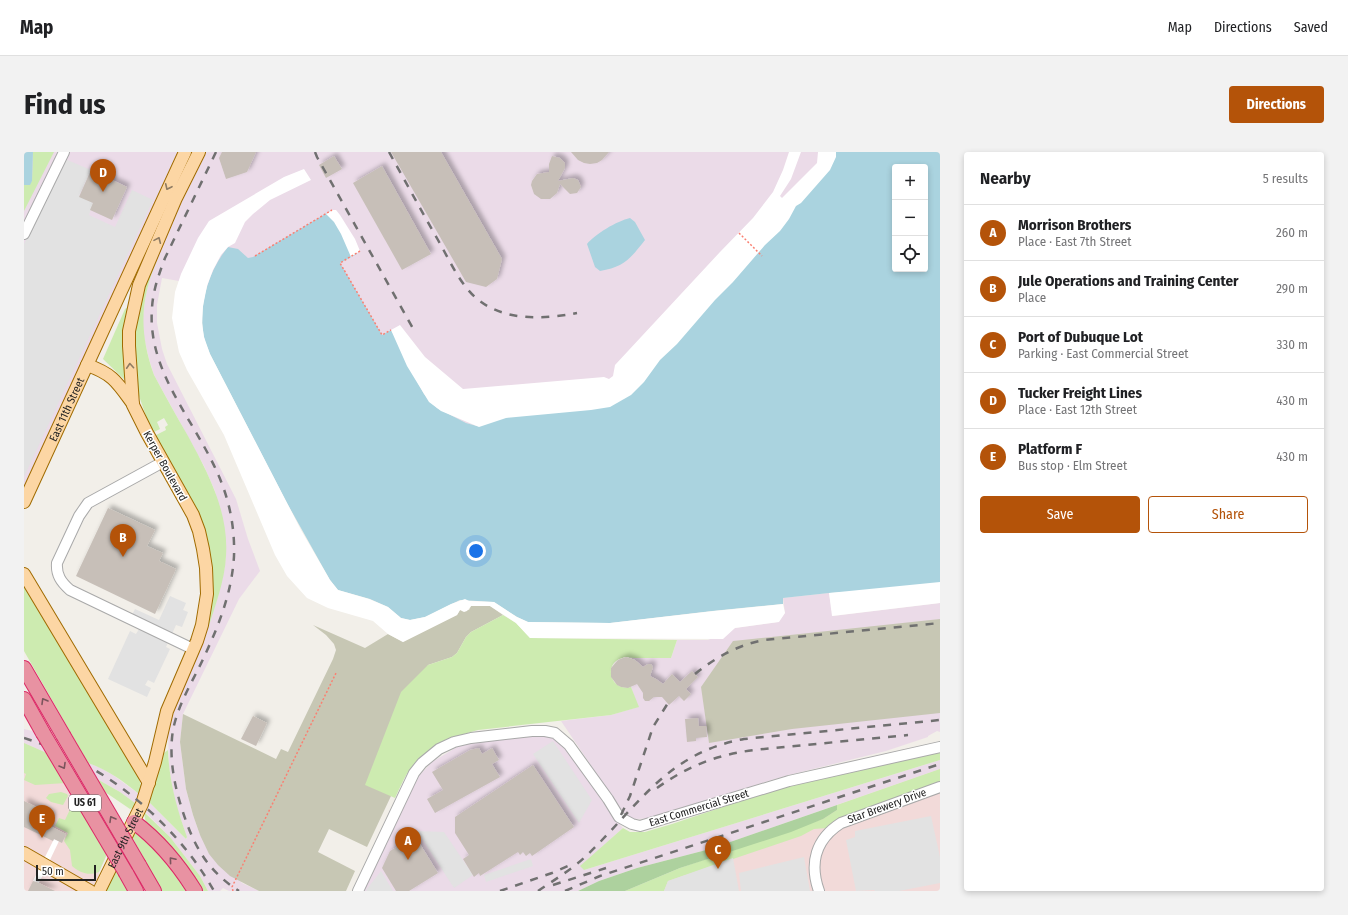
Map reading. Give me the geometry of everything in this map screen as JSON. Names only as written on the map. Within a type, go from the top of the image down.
[{"type":"highway","name":"US 61","points":[[24,668],[154,891]]},
{"type":"highway","name":"US 61","points":[[24,699],[136,891]]},
{"type":"highway","points":[[134,822],[164,850],[195,891]]},
{"type":"main road","points":[[109,317],[185,152]]},
{"type":"main road","name":"Kerper Boulevard","points":[[149,783],[167,711],[202,625],[207,594],[206,568],[199,531],[192,515],[133,405],[129,330],[135,299],[142,275],[176,198],[199,152]]},
{"type":"main road","points":[[109,317],[142,275]]},
{"type":"main road","name":"East 11th Street","points":[[24,502],[109,317]]},
{"type":"main road","points":[[87,364],[105,372],[110,376],[133,405]]},
{"type":"main road","points":[[24,574],[149,783]]},
{"type":"main road","name":"East 9th Street","points":[[98,891],[134,822],[149,783]]},
{"type":"main road","points":[[24,853],[90,891]]},
{"type":"street","points":[[24,234],[64,152]]},
{"type":"street","points":[[163,462],[88,503],[79,516],[57,563],[56,570],[62,583],[70,590],[96,604],[193,649]]},
{"type":"street","name":"East Commercial Street","points":[[358,891],[414,773],[429,756],[454,742],[493,735],[532,731],[555,733],[569,745],[608,799],[619,817],[632,824],[640,826],[789,781],[940,746]]},
{"type":"street","name":"Star Brewery Drive","points":[[819,891],[814,870],[815,857],[819,845],[841,822],[940,787]]},
{"type":"path","points":[[255,256],[332,210]]},
{"type":"path","points":[[739,233],[762,256]]},
{"type":"path","points":[[360,251],[340,263],[382,335],[391,330]]},
{"type":"path","points":[[233,891],[232,886],[336,673]]},
{"type":"shaded area","points":[[33,152],[832,152],[636,385],[477,426],[466,423],[437,408],[424,394],[391,330],[382,335],[340,263],[356,254],[207,286],[162,278],[157,305],[157,323],[162,349],[167,364],[236,499],[248,539],[260,571],[239,599],[183,714],[180,742],[186,789],[200,835],[242,883],[259,891],[229,891],[223,888],[220,891],[208,891],[200,876],[170,837],[144,811],[148,801],[186,839],[187,838],[176,805],[172,786],[169,766],[168,730],[171,715],[208,629],[224,571],[226,555],[215,491],[204,466],[154,375],[149,359],[143,333],[143,316],[150,275],[127,265],[24,486],[24,185],[30,185]]},
{"type":"shaded area","points":[[65,159],[91,170],[79,196],[93,203],[89,215],[115,227],[132,190],[153,200],[24,477],[24,244]]},
{"type":"shaded area","points":[[829,593],[833,616],[940,603],[940,732],[937,731],[928,737],[886,751],[785,776],[648,818],[628,818],[561,721],[611,715],[638,707],[631,687],[639,681],[639,663],[631,658],[671,658],[677,640],[708,640],[735,628],[778,622],[785,613],[783,598]]},
{"type":"shaded area","points":[[170,596],[186,603],[183,610],[188,612],[182,627],[176,625],[166,647],[170,649],[154,683],[148,680],[145,685],[151,688],[147,697],[108,679],[130,631],[136,634],[139,629],[128,623],[135,609],[159,620]]},
{"type":"shaded area","points":[[471,606],[490,606],[503,615],[471,632],[466,637],[457,653],[452,657],[428,665],[391,796],[367,847],[329,829],[318,852],[355,871],[346,891],[259,891],[230,876],[218,865],[209,854],[200,835],[186,789],[180,742],[183,714],[276,759],[281,749],[288,752],[336,650],[334,644],[326,635],[313,625],[365,648],[388,634],[403,642],[457,615],[460,610],[469,610]]},
{"type":"shaded area","points":[[940,619],[940,713],[792,729],[709,743],[701,687],[733,641]]},
{"type":"shaded area","points":[[24,729],[37,732],[49,754],[24,743]]},
{"type":"shaded area","points":[[548,735],[560,739],[602,798],[613,817],[623,828],[603,846],[584,870],[940,760],[940,769],[710,849],[637,868],[599,881],[578,891],[364,891],[417,778],[432,762],[457,747],[467,744]]},
{"type":"shaded area","points":[[553,741],[592,800],[579,823],[533,754]]},
{"type":"shaded area","points":[[24,743],[49,754],[107,854],[99,872],[97,891],[24,891]]},
{"type":"shaded area","points":[[88,763],[113,775],[139,794],[135,803],[120,792],[97,779]]},
{"type":"shaded area","points":[[940,769],[940,891],[625,891],[837,810],[837,805]]},
{"type":"shaded area","points":[[931,816],[940,857],[940,883],[899,891],[856,891],[846,840],[855,837],[855,831]]},
{"type":"shaded area","points":[[417,831],[444,832],[473,875],[454,888]]},
{"type":"shaded area","points":[[804,857],[810,891],[741,891],[739,873]]},
{"type":"shaded area","points":[[733,858],[739,891],[664,891],[668,881]]},
{"type":"shaded area","points":[[531,859],[533,866],[486,882],[484,875]]},
{"type":"shaded area","points":[[381,871],[393,891],[367,891],[366,890]]},
{"type":"green space","points":[[33,152],[54,152],[24,211],[24,185],[32,181]]},
{"type":"green space","points":[[153,258],[157,260],[147,289],[144,317],[144,331],[149,359],[154,375],[210,479],[221,508],[224,524],[226,556],[224,574],[208,629],[211,573],[154,436],[166,430],[165,427],[168,425],[164,418],[157,422],[160,429],[152,433],[139,396],[133,354],[135,315]]},
{"type":"green space","points":[[128,307],[126,381],[103,359],[125,309]]},
{"type":"green space","points":[[24,587],[139,778],[141,786],[139,794],[115,776],[88,763],[24,651]]},
{"type":"green space","points":[[503,615],[516,623],[530,638],[677,640],[671,658],[625,657],[616,661],[612,665],[611,671],[614,681],[618,685],[631,687],[639,707],[611,715],[478,730],[441,743],[417,760],[404,779],[395,798],[365,785],[401,692],[428,665],[452,657],[457,653],[466,637],[471,632]]},
{"type":"green space","points":[[24,743],[49,754],[66,783],[35,785],[24,780],[26,774],[24,773]]},
{"type":"green space","points":[[168,750],[172,784],[187,837],[186,839],[148,801],[164,753]]},
{"type":"green space","points":[[940,751],[940,760],[584,870],[580,866],[623,828],[630,832],[645,832],[780,788]]},
{"type":"green space","points":[[940,769],[940,782],[839,818],[827,828],[814,829],[801,836],[668,881],[664,891],[625,891],[680,868],[823,819],[837,810],[837,805]]},
{"type":"green space","points":[[97,779],[120,792],[135,803],[133,808],[130,809],[105,792]]},
{"type":"green space","points":[[61,792],[67,794],[68,796],[63,805],[51,802],[46,798],[49,794]]},
{"type":"green space","points":[[75,799],[107,854],[99,872],[92,874],[85,873],[72,866],[70,850],[64,841],[68,833],[55,826],[59,818],[65,820]]},
{"type":"green space","points":[[837,805],[837,810],[823,819],[791,832],[680,868],[625,891],[578,891],[599,881],[637,868],[710,849]]},
{"type":"green space","points":[[144,812],[170,837],[200,876],[208,891],[201,891],[146,824]]},
{"type":"green space","points":[[135,834],[139,834],[161,852],[188,891],[162,891],[132,837]]},
{"type":"green space","points":[[116,869],[128,891],[105,891]]},
{"type":"water","points":[[24,152],[33,152],[32,181],[30,185],[24,185]]},
{"type":"water","points":[[832,152],[940,152],[940,587],[829,593],[783,598],[783,604],[610,623],[528,622],[517,617],[494,602],[460,600],[425,617],[410,620],[401,618],[388,607],[370,599],[338,590],[330,580],[287,503],[210,354],[204,337],[202,313],[206,289],[215,267],[228,247],[238,249],[248,258],[253,257],[332,210],[357,254],[340,263],[382,335],[391,330],[405,353],[407,363],[424,394],[437,408],[466,423],[477,426],[505,415],[587,409]]},
{"type":"water","points":[[630,218],[635,222],[645,240],[626,261],[615,267],[600,271],[595,267],[587,244],[595,236],[607,228]]},
{"type":"pier","points":[[789,152],[801,152],[791,179],[780,196],[782,198],[817,163],[818,152],[836,152],[836,157],[830,170],[801,203],[796,206],[780,231],[765,245],[677,344],[660,360],[644,382],[631,395],[610,407],[506,418],[479,427],[441,411],[429,402],[407,366],[391,330],[400,325],[425,357],[463,389],[604,377],[609,379],[613,376],[615,365],[753,218],[773,192]]},
{"type":"pier","points":[[304,169],[311,180],[270,200],[253,214],[245,222],[235,243],[228,247],[221,255],[207,286],[203,306],[202,323],[204,337],[210,354],[301,530],[330,580],[338,590],[369,599],[388,607],[401,618],[410,620],[425,617],[465,599],[469,601],[494,602],[517,617],[528,622],[610,623],[783,604],[785,613],[779,622],[735,628],[723,639],[530,638],[516,623],[490,606],[471,606],[467,611],[464,612],[460,610],[457,615],[403,642],[388,634],[373,621],[328,608],[307,598],[287,576],[275,555],[224,435],[187,370],[179,352],[172,318],[175,292],[181,274],[198,238],[209,221],[284,177]]},
{"type":"pier","points":[[332,210],[336,210],[340,215],[355,239],[360,251],[351,257],[341,234],[334,222],[326,214]]},
{"type":"pier","points":[[940,582],[940,603],[832,616],[829,593]]},
{"type":"pier","points":[[54,839],[59,841],[39,883],[33,881]]},
{"type":"building","points":[[222,152],[256,152],[247,172],[226,179],[219,158]]},
{"type":"building","points":[[391,152],[441,152],[502,259],[497,279],[486,287],[466,282]]},
{"type":"building","points":[[571,152],[609,152],[602,160],[597,163],[590,164],[578,160]]},
{"type":"building","points":[[334,156],[342,169],[326,178],[319,165]]},
{"type":"building","points":[[552,156],[560,158],[565,163],[565,168],[558,181],[573,178],[578,180],[581,187],[577,193],[570,194],[560,184],[557,193],[550,199],[541,199],[534,194],[531,185],[532,181],[537,174],[549,172],[549,164]]},
{"type":"building","points":[[382,166],[431,254],[402,270],[353,183]]},
{"type":"building","points":[[91,170],[127,187],[112,220],[90,210],[93,203],[79,197]]},
{"type":"building","points":[[108,508],[155,530],[147,546],[163,553],[159,561],[176,569],[155,614],[76,576]]},
{"type":"building","points":[[626,657],[635,660],[643,667],[651,664],[653,667],[650,676],[663,684],[672,674],[680,682],[692,671],[698,677],[686,689],[691,694],[684,701],[679,696],[669,705],[662,697],[654,697],[649,701],[645,701],[643,698],[643,693],[637,684],[628,688],[621,687],[617,685],[611,677],[611,668],[618,660]]},
{"type":"building","points":[[253,716],[267,723],[256,746],[241,739]]},
{"type":"building","points":[[698,718],[699,726],[706,726],[707,737],[696,738],[696,741],[687,742],[685,719]]},
{"type":"building","points":[[479,748],[482,754],[492,748],[499,760],[492,764],[500,777],[435,813],[427,799],[443,790],[432,772],[470,750]]},
{"type":"building","points":[[533,765],[574,827],[532,856],[530,853],[526,856],[523,852],[520,855],[518,852],[480,876],[479,873],[474,877],[463,859],[469,855],[455,833],[455,817]]},
{"type":"building","points":[[24,801],[53,815],[48,825],[66,834],[62,843],[54,839],[53,841],[24,827]]},
{"type":"building","points":[[415,836],[438,873],[409,891],[396,891],[382,868],[390,851]]},
{"type":"building","points":[[33,881],[39,883],[55,891],[28,891]]},
{"type":"railway","points":[[216,152],[165,258],[155,288],[152,308],[152,331],[157,353],[164,373],[217,472],[228,502],[232,524],[234,556],[228,595],[215,633],[186,693],[175,720],[172,742],[172,765],[176,788],[186,821],[200,852],[220,877],[239,891]]},
{"type":"railway","points":[[315,152],[415,332]]},
{"type":"railway","points":[[389,152],[455,270],[464,285],[476,298],[487,306],[499,311],[525,317],[551,317],[577,313]]},
{"type":"railway","points":[[695,674],[728,652],[754,642],[940,623]]},
{"type":"railway","points":[[621,815],[630,796],[653,727],[668,703]]},
{"type":"railway","points":[[538,891],[580,862],[638,801],[673,769],[694,756],[717,746],[744,739],[940,720]]},
{"type":"railway","points":[[657,788],[680,773],[691,768],[715,758],[740,752],[908,735]]},
{"type":"railway","points":[[24,738],[81,762],[108,778],[133,797],[157,818],[178,841],[198,865],[214,891]]},
{"type":"railway","points":[[565,891],[600,876],[940,764]]},
{"type":"railway","points":[[500,891],[568,866]]},
{"type":"railway","points":[[553,885],[606,868]]},
{"type":"place","name":"Tucker Freight Lines","points":[[103,192]]},
{"type":"place","name":"Jule Operations and Training Center","points":[[123,557]]},
{"type":"place","name":"Platform F","points":[[42,838]]},
{"type":"place","name":"Morrison Brothers","points":[[408,860]]},
{"type":"place","name":"Port of Dubuque Lot","points":[[718,869]]}]
